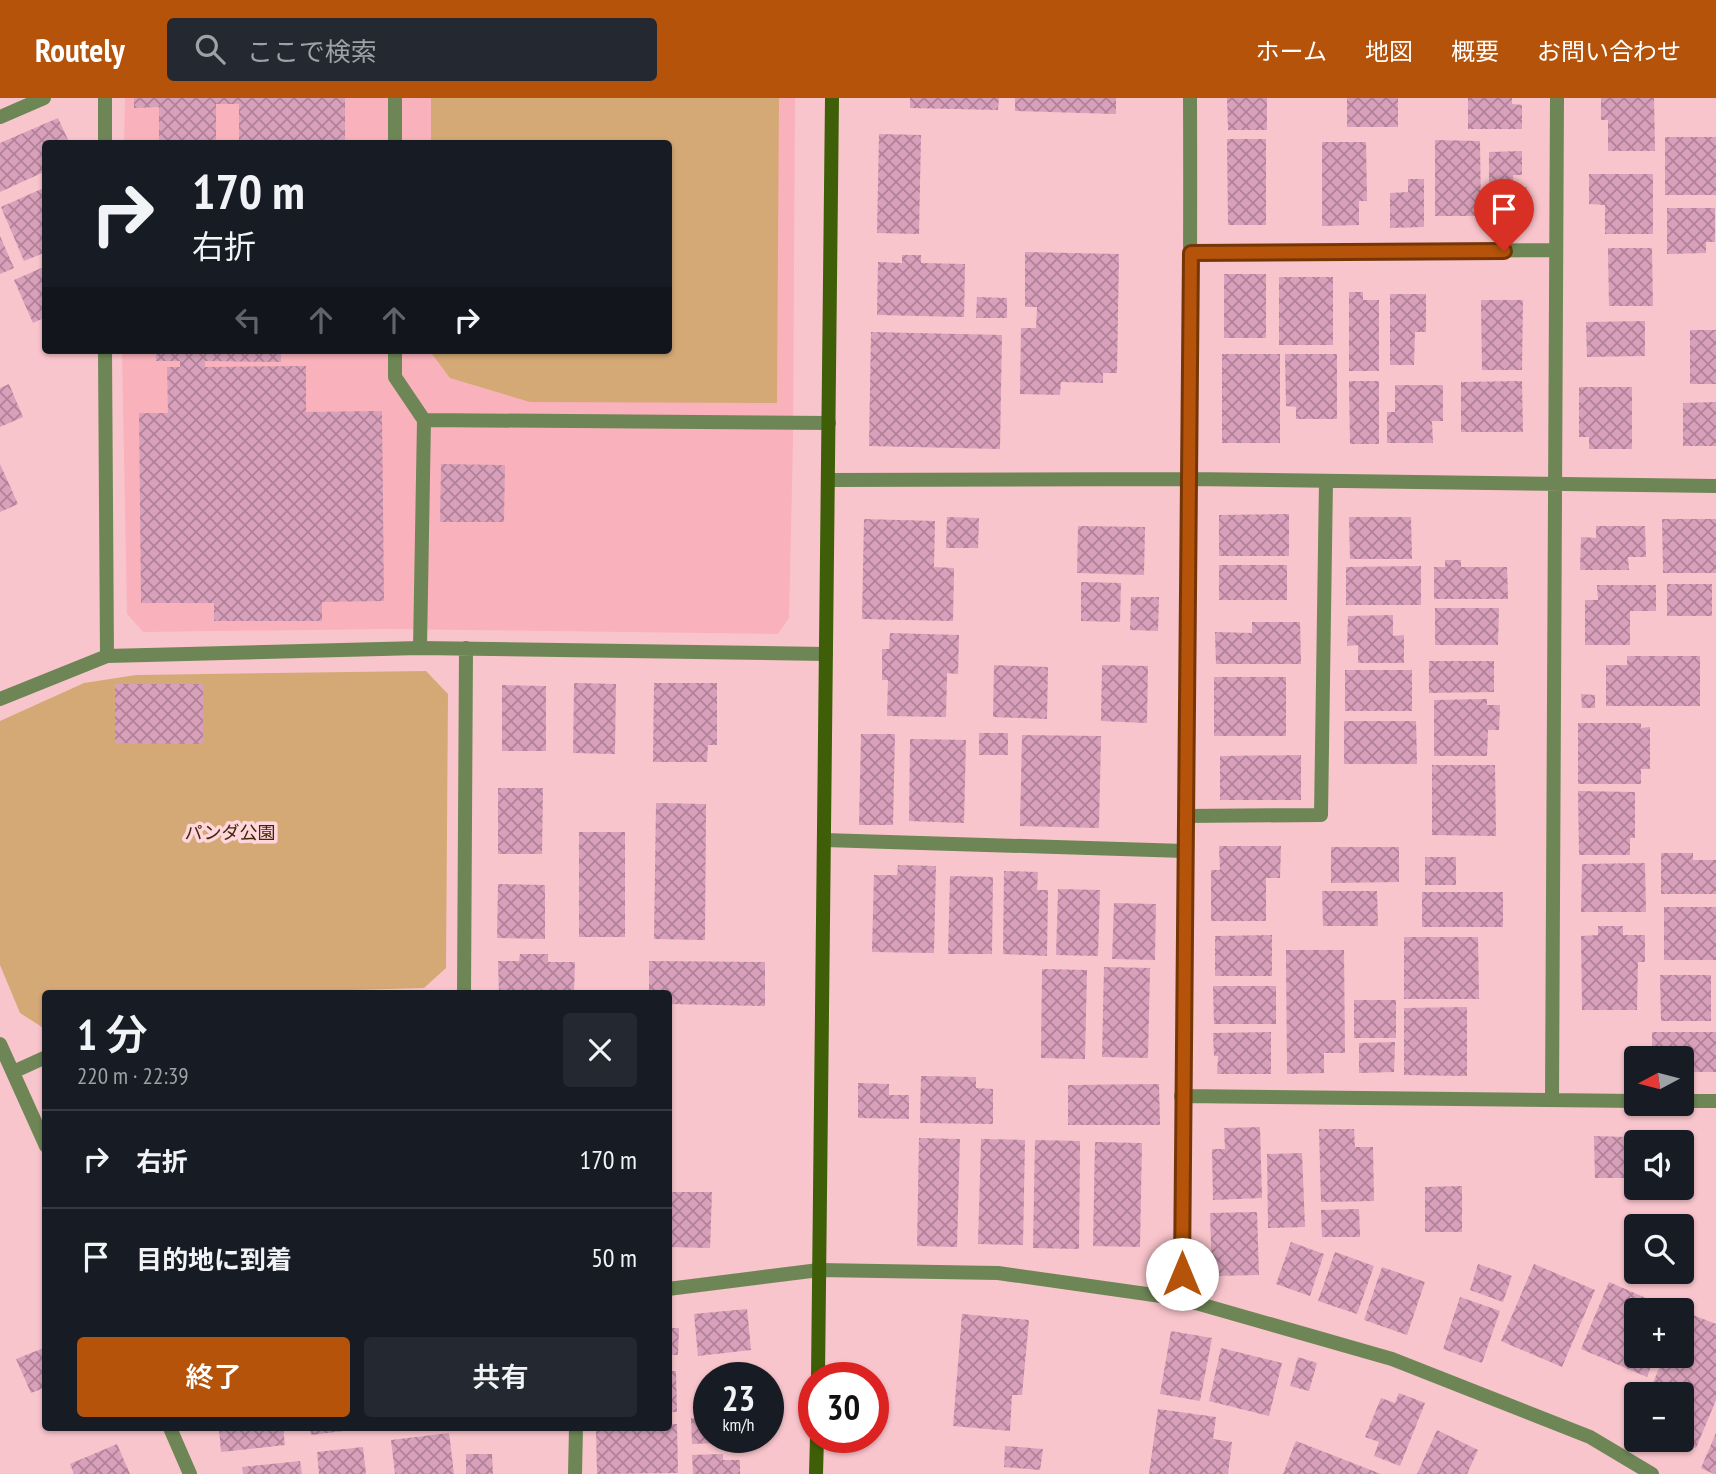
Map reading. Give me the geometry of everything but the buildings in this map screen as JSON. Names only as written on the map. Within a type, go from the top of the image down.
[{"type":"street","points":[[0,117],[44,98]]},
{"type":"street","points":[[105,98],[105,140]]},
{"type":"street","points":[[395,98],[395,140]]},
{"type":"street","points":[[818,1362],[830,480],[832,98]]},
{"type":"street","points":[[1182,1299],[1181,1096],[1190,479],[1190,98]]},
{"type":"street","points":[[1552,1100],[1557,98]]},
{"type":"street","points":[[1191,253],[1556,250]]},
{"type":"street","points":[[105,354],[107,656]]},
{"type":"street","points":[[395,354],[395,377],[424,420],[420,648]]},
{"type":"street","points":[[424,420],[830,423]]},
{"type":"street","points":[[830,480],[1190,479],[1716,486]]},
{"type":"street","points":[[1185,816],[1321,814],[1326,481]]},
{"type":"street","points":[[0,699],[107,656],[420,648],[826,653]]},
{"type":"street","points":[[464,990],[466,648]]},
{"type":"street","points":[[824,840],[1185,851]]},
{"type":"street","points":[[0,1044],[42,1137]]},
{"type":"street","points":[[13,1072],[42,1059]]},
{"type":"street","points":[[1181,1096],[1624,1101]]},
{"type":"street","points":[[1694,1101],[1716,1101]]},
{"type":"street","points":[[672,1288],[819,1270],[998,1273],[1182,1299],[1392,1359],[1590,1437],[1652,1474]]},
{"type":"street","points":[[171,1431],[190,1474]]},
{"type":"street","points":[[575,1474],[576,1431]]},
{"type":"street","points":[[816,1474],[817,1453]]},
{"type":"shaded area","points":[[125,98],[795,98],[789,618],[778,634],[386,629],[143,632],[127,614],[122,354],[672,354],[672,140],[124,140]]},
{"type":"green space","points":[[431,98],[779,98],[777,403],[530,402],[450,378],[432,354],[672,354],[672,140],[431,140]]},
{"type":"green space","name":"パンダ公園","points":[[426,671],[448,694],[446,968],[424,988],[42,990],[42,1027],[20,1013],[0,965],[0,721],[84,683],[136,675]]},
{"type":"route","points":[[1182,1274],[1181,1096],[1191,253],[1504,251]]}]
